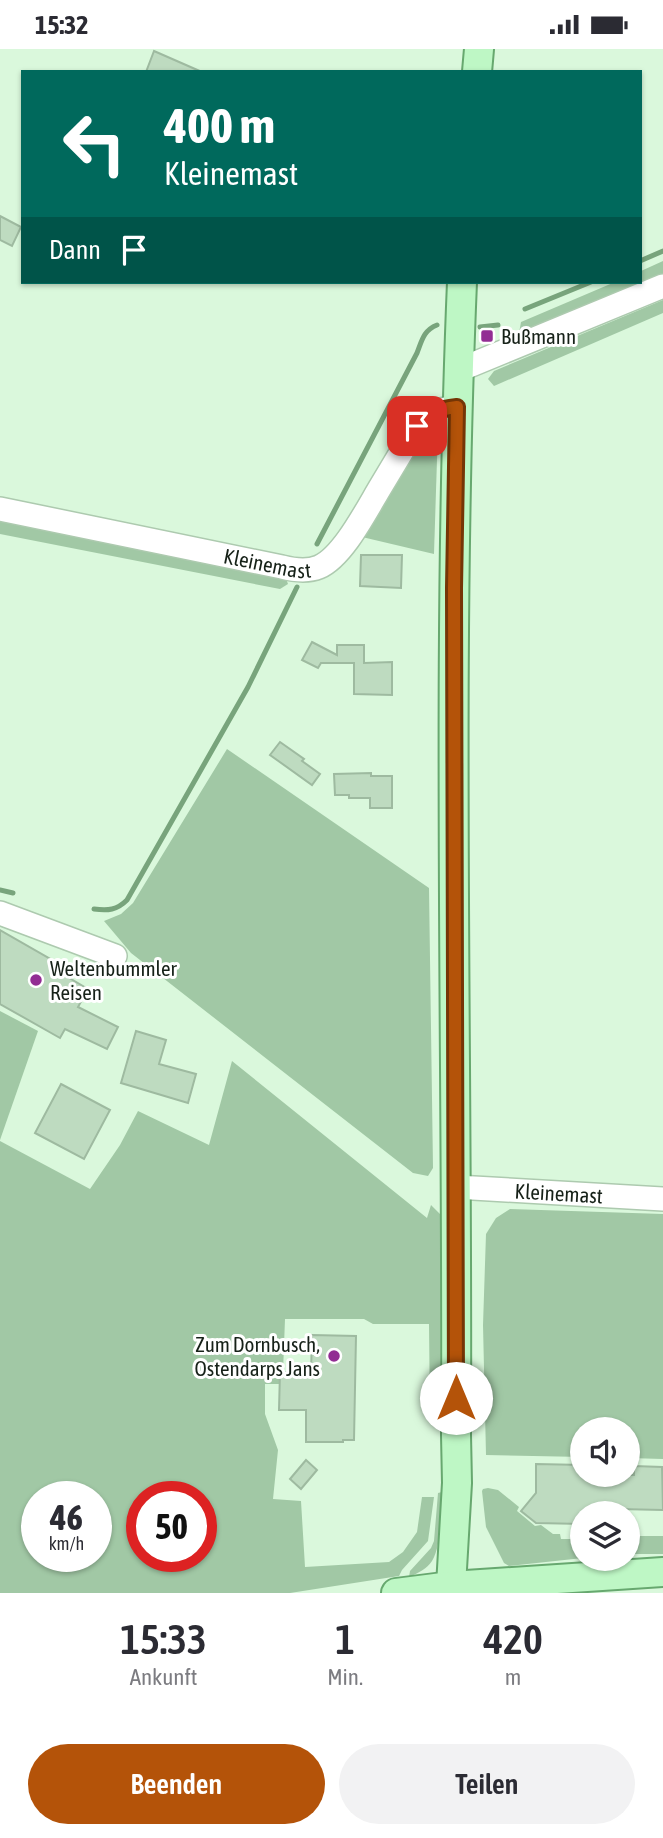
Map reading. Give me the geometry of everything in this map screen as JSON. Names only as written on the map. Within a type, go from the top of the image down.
[{"type":"main road","points":[[477,70],[479,49]]},
{"type":"main road","points":[[452,1589],[457,1483],[454,588],[462,284]]},
{"type":"main road","points":[[396,1593],[663,1572]]},
{"type":"street","points":[[458,370],[663,286]]},
{"type":"street","name":"Kleinemast","points":[[0,509],[282,568],[310,570],[320,567],[340,549],[425,417],[436,411],[457,407]]},
{"type":"street","points":[[0,913],[115,956]]},
{"type":"street","name":"Kleinemast","points":[[456,1187],[663,1199]]},
{"type":"green space","points":[[663,261],[663,275],[642,284],[642,271]]},
{"type":"green space","points":[[610,284],[642,284],[527,332],[519,333],[521,322]]},
{"type":"green space","points":[[663,300],[663,313],[494,386],[488,379],[494,371]]},
{"type":"green space","points":[[438,428],[434,554],[362,537],[421,439],[431,429]]},
{"type":"green space","points":[[0,516],[285,576],[288,584],[280,589],[0,534]]},
{"type":"green space","points":[[227,749],[429,888],[433,1168],[428,1176],[413,1173],[131,953],[104,921],[121,914],[133,903]]},
{"type":"green space","points":[[0,1011],[38,1031],[0,1140]]},
{"type":"green space","points":[[232,1061],[427,1218],[431,1205],[441,1215],[440,1422],[435,1424],[430,1419],[429,1324],[373,1324],[364,1319],[285,1319],[280,1384],[265,1384],[265,1414],[278,1450],[273,1499],[301,1501],[305,1567],[389,1562],[403,1552],[417,1532],[422,1497],[434,1497],[428,1541],[399,1576],[290,1593],[0,1593],[0,1141],[90,1189],[120,1145],[138,1111],[209,1145]]},
{"type":"green space","points":[[510,1209],[663,1214],[663,1459],[640,1458],[640,1417],[570,1417],[570,1457],[486,1455],[483,1325],[486,1234],[496,1218]]},
{"type":"green space","points":[[483,1489],[498,1490],[519,1507],[517,1511],[535,1526],[541,1525],[553,1534],[560,1534],[561,1539],[570,1539],[570,1559],[509,1566],[504,1563],[486,1527]]},
{"type":"green space","points":[[442,1492],[435,1554],[428,1566],[409,1577],[410,1571],[434,1541],[438,1493]]},
{"type":"green space","points":[[640,1536],[663,1536],[663,1554],[640,1554]]},
{"type":"building","points":[[154,51],[197,70],[147,70]]},
{"type":"building","points":[[0,216],[21,227],[12,246],[0,240]]},
{"type":"building","points":[[361,555],[402,555],[401,588],[360,586]]},
{"type":"building","points":[[312,642],[337,655],[337,645],[364,645],[364,663],[392,662],[392,695],[354,694],[354,663],[321,663],[318,668],[302,660]]},
{"type":"building","points":[[280,742],[320,774],[312,785],[270,755]]},
{"type":"building","points":[[371,773],[371,776],[392,776],[392,808],[370,808],[370,798],[335,795],[334,774]]},
{"type":"building","name":"Weltenbummler Reisen","points":[[0,930],[59,964],[56,970],[88,989],[78,1007],[118,1027],[107,1049],[65,1029],[60,1038],[0,1004]]},
{"type":"building","points":[[136,1031],[166,1040],[159,1064],[196,1074],[188,1103],[121,1083]]},
{"type":"building","points":[[61,1084],[110,1110],[84,1159],[35,1133]]},
{"type":"building","points":[[312,1335],[356,1336],[354,1440],[306,1442],[306,1410],[279,1410],[280,1372],[311,1373]]},
{"type":"building","points":[[306,1460],[317,1470],[301,1489],[290,1479]]},
{"type":"building","points":[[536,1464],[570,1465],[570,1487],[640,1487],[640,1466],[662,1467],[663,1510],[640,1509],[640,1501],[570,1501],[570,1524],[536,1523],[521,1511],[536,1493]]},
{"type":"waterway","points":[[642,260],[663,251]]},
{"type":"waterway","points":[[525,309],[586,284]]},
{"type":"waterway","points":[[317,544],[424,336],[437,325]]},
{"type":"waterway","points":[[480,327],[498,325]]},
{"type":"waterway","points":[[94,909],[112,909],[127,900],[248,687],[297,587]]},
{"type":"waterway","points":[[0,890],[13,893]]},
{"type":"place","name":"Bußmann","points":[[487,336]]},
{"type":"place","name":"Weltenbummler Reisen","points":[[36,980]]},
{"type":"place","name":"Zum Dornbusch, Ostendarps Jans","points":[[334,1356]]},
{"type":"route","points":[[417,426],[425,417],[436,411],[457,407],[454,588],[456,1398]]}]
